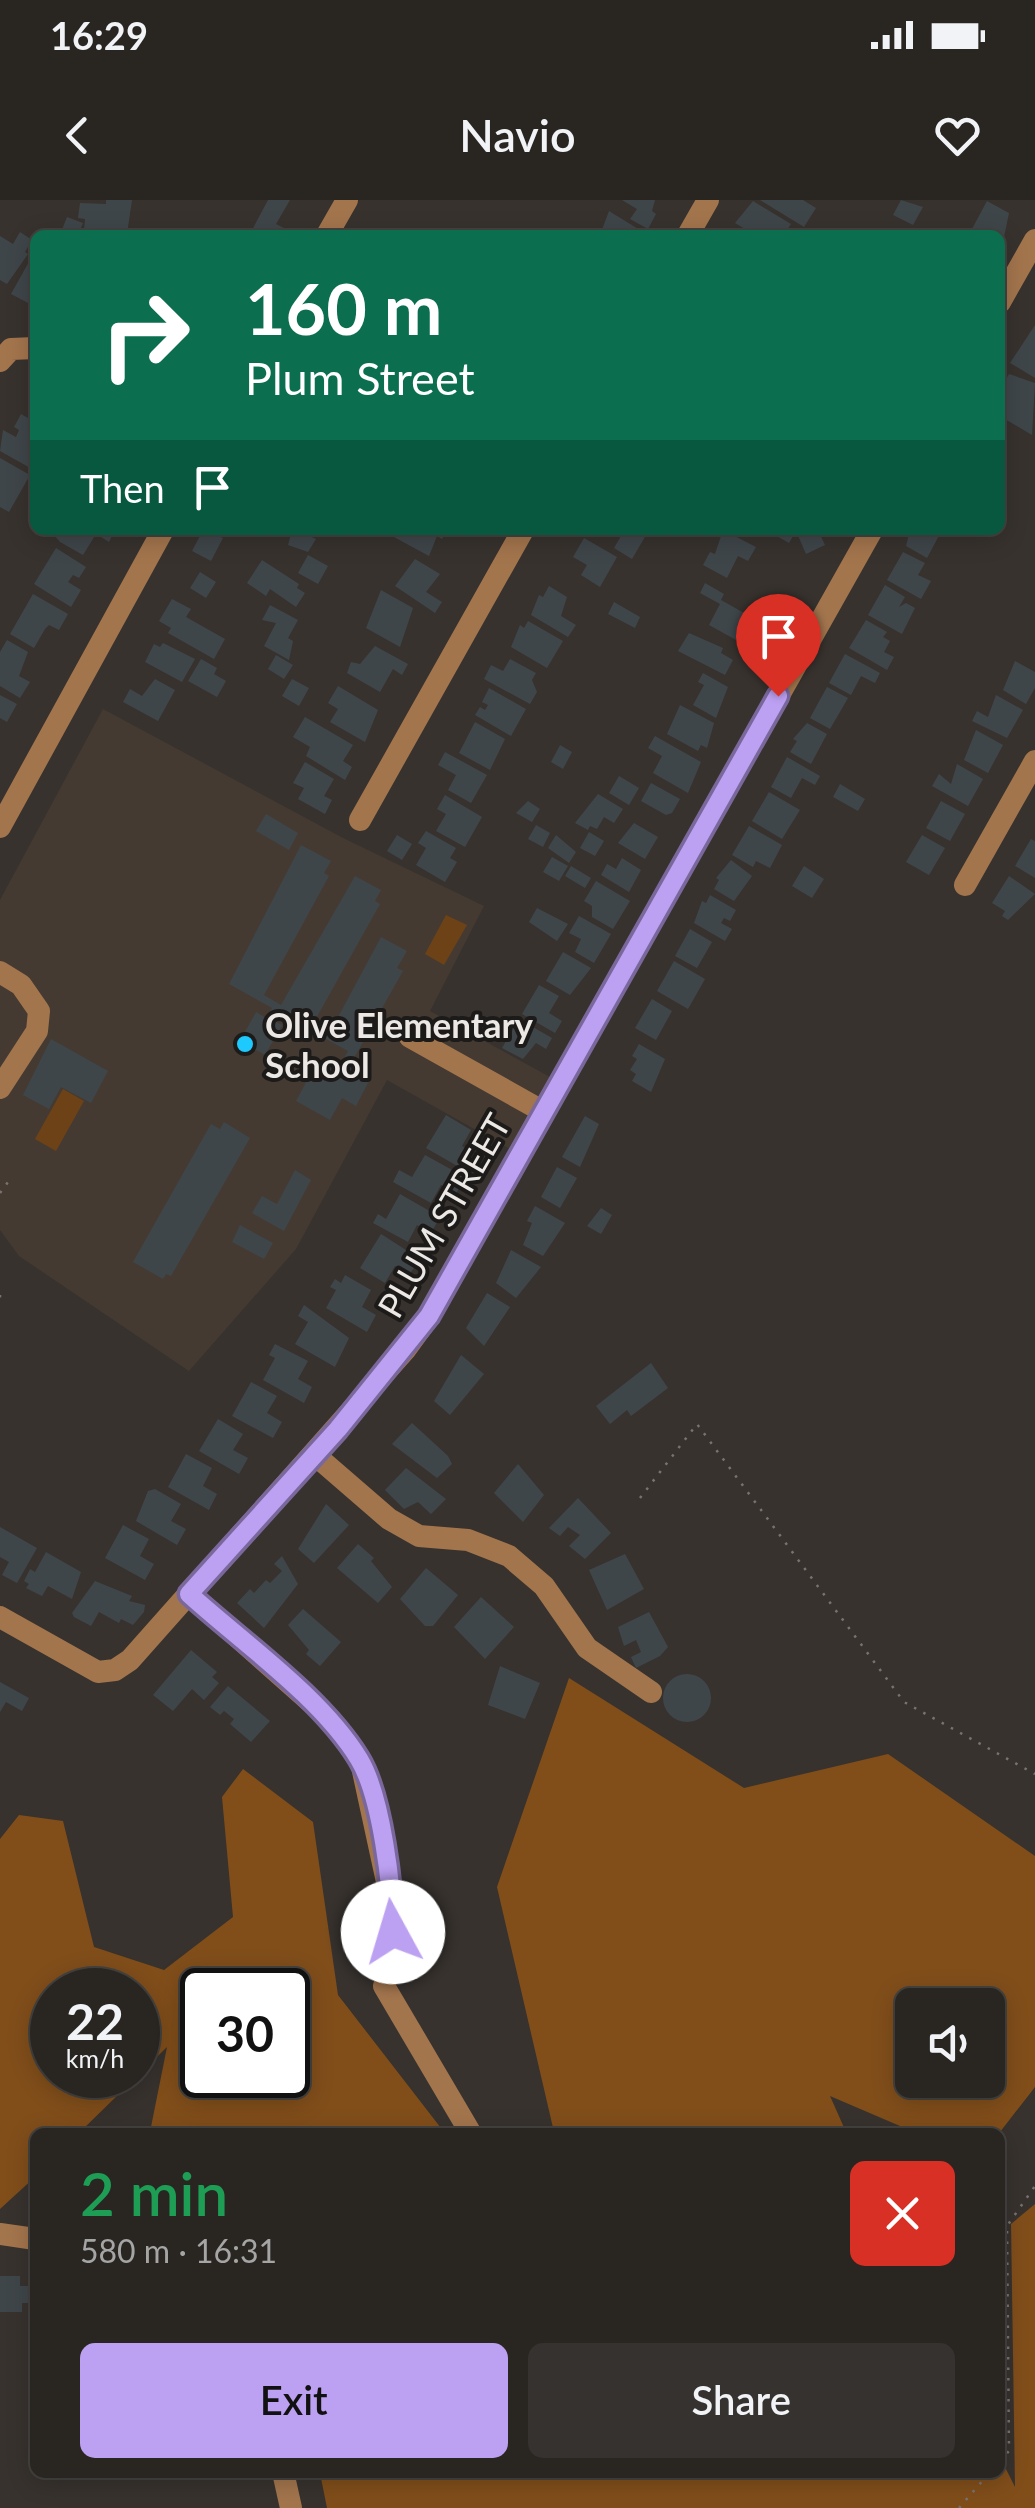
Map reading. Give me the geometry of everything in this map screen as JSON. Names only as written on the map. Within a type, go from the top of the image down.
[{"type":"street","points":[[330,230],[347,200]]},
{"type":"street","points":[[691,230],[708,200]]},
{"type":"street","points":[[1005,293],[1035,240]]},
{"type":"street","points":[[4,347],[30,348]]},
{"type":"street","points":[[0,827],[160,535]]},
{"type":"street","points":[[360,820],[520,535]]},
{"type":"street","name":"PLUM STREET","points":[[0,1617],[98,1672],[115,1670],[130,1660],[315,1455],[429,1316],[869,535]]},
{"type":"street","points":[[964,886],[1035,760]]},
{"type":"street","points":[[0,972],[21,985],[39,1012],[37,1031],[0,1088]]},
{"type":"street","points":[[410,1037],[544,1112]]},
{"type":"street","points":[[315,1455],[389,1519],[420,1536],[468,1540],[510,1556],[544,1586],[587,1648],[651,1692]]},
{"type":"street","points":[[189,1594],[331,1720],[361,1762],[392,1904],[394,1958],[384,1986],[468,2128]]},
{"type":"street","points":[[0,2234],[30,2238]]},
{"type":"street","points":[[284,2478],[291,2508]]},
{"type":"path","points":[[0,1193],[11,1178]]},
{"type":"path","points":[[640,1498],[697,1424],[904,1702],[1035,1774]]},
{"type":"path","points":[[1005,2455],[1007,2226],[1035,2186]]},
{"type":"path","points":[[959,2508],[985,2478]]},
{"type":"shaded area","name":"Olive Elementary School","points":[[103,709],[343,838],[484,906],[430,1011],[550,1077],[510,1149],[387,1080],[296,1249],[189,1371],[19,1256],[0,1230],[0,900]]},
{"type":"shaded area","points":[[446,915],[467,925],[444,965],[425,954]]},
{"type":"shaded area","points":[[63,1089],[84,1101],[56,1151],[35,1139]]},
{"type":"shaded area","points":[[569,1678],[744,1788],[888,1754],[1035,1856],[1035,2087],[1003,2128],[905,2128],[830,2096],[844,2128],[553,2128],[497,1887]]},
{"type":"shaded area","points":[[243,1769],[313,1822],[338,1995],[441,2128],[151,2128],[157,2098],[160,2098],[167,2047],[160,2054],[160,1969],[164,1970],[233,1917],[222,1797]]},
{"type":"shaded area","points":[[19,1815],[63,1821],[94,1947],[158,1968],[30,1968],[30,2098],[115,2098],[84,2128],[30,2128],[30,2182],[0,2209],[0,1839]]},
{"type":"shaded area","points":[[1035,2204],[1035,2508],[327,2508],[321,2478],[1005,2478],[1005,2467],[1015,2487],[1011,2224]]},
{"type":"building","points":[[106,200],[132,200],[128,230],[84,229],[85,219],[78,218],[80,203],[106,204]]},
{"type":"building","points":[[268,200],[290,200],[276,224],[283,230],[252,230]]},
{"type":"building","points":[[622,200],[655,200],[652,211],[656,214],[648,229],[630,219],[637,209]]},
{"type":"building","points":[[760,200],[803,200],[816,208],[804,227]]},
{"type":"building","points":[[901,200],[923,207],[913,225],[893,215]]},
{"type":"building","points":[[753,201],[791,224],[787,230],[747,230],[735,223]]},
{"type":"building","points":[[987,201],[1009,213],[1005,232],[972,229]]},
{"type":"building","points":[[609,211],[640,230],[602,230]]},
{"type":"building","points":[[67,217],[83,223],[80,230],[62,230]]},
{"type":"building","points":[[20,232],[30,239],[25,252],[28,254],[7,284],[0,280],[0,236],[13,244]]},
{"type":"building","points":[[30,260],[28,303],[11,294]]},
{"type":"building","points":[[1035,325],[1035,378],[1010,363]]},
{"type":"building","points":[[1009,374],[1035,383],[1032,435],[1005,419],[1005,381]]},
{"type":"building","points":[[21,414],[30,419],[30,468],[0,451],[3,430],[16,437],[19,430],[14,427]]},
{"type":"building","points":[[0,458],[30,475],[9,512],[0,507]]},
{"type":"building","points":[[54,535],[95,535],[83,555]]},
{"type":"building","points":[[200,535],[223,538],[211,561],[192,551]]},
{"type":"building","points":[[291,535],[311,535],[316,539],[308,552],[288,545]]},
{"type":"building","points":[[444,535],[442,539],[437,536],[429,556],[392,536]]},
{"type":"building","points":[[646,535],[632,559],[614,548],[621,536]]},
{"type":"building","points":[[721,535],[733,535],[756,547],[748,561],[738,556],[727,578],[703,565],[710,552],[715,554]]},
{"type":"building","points":[[775,535],[794,535],[789,543]]},
{"type":"building","points":[[798,535],[820,535],[825,545],[806,554]]},
{"type":"building","points":[[909,535],[939,535],[927,558],[906,546]]},
{"type":"building","points":[[584,538],[617,557],[600,587],[581,575],[587,565],[573,557]]},
{"type":"building","points":[[56,548],[86,567],[79,578],[73,575],[68,582],[81,590],[71,607],[34,584]]},
{"type":"building","points":[[903,552],[925,563],[918,575],[931,581],[921,599],[887,580]]},
{"type":"building","points":[[308,555],[328,566],[318,584],[298,573]]},
{"type":"building","points":[[415,559],[440,574],[426,592],[442,602],[435,613],[395,586]]},
{"type":"building","points":[[262,560],[299,584],[297,588],[305,593],[296,607],[270,589],[266,596],[247,583]]},
{"type":"building","points":[[200,572],[216,582],[206,598],[190,588]]},
{"type":"building","points":[[705,583],[724,594],[721,600],[753,618],[736,640],[709,625],[720,604],[700,593]]},
{"type":"building","points":[[885,585],[905,597],[899,607],[906,603],[915,608],[902,634],[868,615]]},
{"type":"building","points":[[549,586],[567,597],[561,616],[576,625],[568,637],[531,615],[539,595],[543,597]]},
{"type":"building","points":[[381,590],[413,608],[400,647],[366,628]]},
{"type":"building","points":[[33,594],[68,614],[59,630],[49,625],[45,629],[34,648],[10,634]]},
{"type":"building","points":[[172,599],[191,609],[186,617],[225,639],[214,659],[168,633],[171,628],[159,621]]},
{"type":"building","points":[[614,602],[640,617],[635,628],[608,614]]},
{"type":"building","points":[[270,605],[298,620],[288,638],[293,641],[289,660],[264,646],[276,623],[262,620]]},
{"type":"building","points":[[866,620],[887,632],[883,637],[890,641],[884,652],[894,657],[887,670],[849,648]]},
{"type":"building","points":[[528,621],[563,641],[547,668],[511,647],[520,625],[524,628]]},
{"type":"building","points":[[689,633],[723,648],[721,653],[733,660],[725,675],[678,651]]},
{"type":"building","points":[[7,640],[28,652],[19,676],[30,682],[20,698],[0,686],[0,652]]},
{"type":"building","points":[[163,643],[195,659],[182,682],[145,662],[154,644],[160,647]]},
{"type":"building","points":[[375,646],[408,664],[402,675],[393,669],[380,692],[347,673],[351,662],[360,664]]},
{"type":"building","points":[[845,654],[880,673],[875,683],[861,676],[851,695],[829,683]]},
{"type":"building","points":[[276,655],[293,665],[284,679],[268,669]]},
{"type":"building","points":[[201,659],[217,668],[214,674],[226,681],[217,697],[188,681]]},
{"type":"building","points":[[510,659],[536,673],[532,680],[537,692],[530,704],[484,679],[491,665],[503,671]]},
{"type":"building","points":[[1015,661],[1035,672],[1035,688],[1026,704],[1003,690]]},
{"type":"building","points":[[703,673],[728,687],[716,718],[693,705],[704,685],[698,682]]},
{"type":"building","points":[[155,679],[175,690],[158,721],[123,702],[130,689],[142,696]]},
{"type":"building","points":[[292,679],[309,688],[299,706],[282,696]]},
{"type":"building","points":[[338,686],[378,710],[365,742],[330,722],[338,709],[328,703]]},
{"type":"building","points":[[827,687],[848,698],[830,729],[810,718]]},
{"type":"building","points":[[489,688],[526,709],[511,736],[475,715],[480,707],[485,710],[488,705],[482,702]]},
{"type":"building","points":[[0,695],[17,704],[7,722],[0,718]]},
{"type":"building","points":[[996,695],[1023,710],[1007,738],[972,721],[977,711],[988,717]]},
{"type":"building","points":[[680,705],[714,723],[707,748],[701,745],[698,751],[667,734]]},
{"type":"building","points":[[305,717],[353,745],[343,761],[352,767],[345,780],[306,756],[310,747],[293,737]]},
{"type":"building","points":[[475,722],[505,739],[490,770],[459,753]]},
{"type":"building","points":[[807,723],[827,734],[811,764],[790,752],[797,741],[793,739]]},
{"type":"building","points":[[976,730],[1003,745],[988,773],[964,760]]},
{"type":"building","points":[[655,736],[701,762],[688,793],[653,773],[662,756],[648,748]]},
{"type":"building","points":[[560,745],[572,752],[563,769],[551,762]]},
{"type":"building","points":[[445,752],[487,775],[471,803],[448,790],[456,775],[438,765]]},
{"type":"building","points":[[787,757],[820,776],[815,785],[802,778],[791,798],[771,787]]},
{"type":"building","points":[[305,762],[334,779],[324,796],[332,800],[325,814],[298,799],[304,788],[293,783]]},
{"type":"building","points":[[957,764],[983,779],[968,806],[932,786],[939,774],[951,784]]},
{"type":"building","points":[[619,776],[639,788],[629,805],[609,793]]},
{"type":"building","points":[[651,783],[680,799],[672,813],[666,815],[641,801]]},
{"type":"building","points":[[840,784],[865,799],[858,811],[833,797]]},
{"type":"building","points":[[769,792],[800,810],[782,839],[752,821]]},
{"type":"building","points":[[598,794],[623,809],[614,823],[604,817],[597,829],[590,826],[588,830],[575,823]]},
{"type":"building","points":[[445,795],[482,817],[465,847],[436,831],[446,814],[437,809]]},
{"type":"building","points":[[528,801],[540,809],[532,822],[516,813]]},
{"type":"building","points":[[941,801],[965,814],[950,841],[926,828]]},
{"type":"building","points":[[266,814],[298,833],[289,850],[256,831]]},
{"type":"building","points":[[634,823],[658,837],[645,859],[618,843]]},
{"type":"building","points":[[536,825],[550,833],[543,847],[528,839]]},
{"type":"building","points":[[749,826],[782,845],[770,868],[756,861],[753,867],[732,855]]},
{"type":"building","points":[[426,831],[456,848],[450,858],[457,862],[445,882],[416,865],[426,848],[418,843]]},
{"type":"building","points":[[589,832],[604,841],[595,856],[580,848]]},
{"type":"building","points":[[397,835],[412,844],[402,860],[387,851]]},
{"type":"building","points":[[556,835],[576,852],[569,863],[548,848]]},
{"type":"building","points":[[922,835],[945,848],[929,875],[906,862]]},
{"type":"building","points":[[1031,839],[1035,841],[1035,878],[1015,866]]},
{"type":"building","points":[[301,845],[331,861],[324,873],[329,876],[264,995],[281,1005],[355,876],[381,890],[375,901],[380,904],[314,1022],[330,1032],[381,937],[407,951],[397,968],[403,971],[350,1065],[371,1077],[356,1106],[342,1098],[330,1120],[296,1101],[319,1058],[338,1069],[348,1051],[280,1014],[276,1022],[282,1025],[265,1055],[240,1041],[256,1012],[266,1018],[272,1008],[229,984]]},
{"type":"building","points":[[552,857],[568,866],[559,881],[543,872]]},
{"type":"building","points":[[622,858],[641,870],[629,892],[601,875],[607,864],[616,869]]},
{"type":"building","points":[[731,860],[752,876],[734,901],[714,889],[719,880],[716,878]]},
{"type":"building","points":[[571,866],[591,878],[585,888],[565,876]]},
{"type":"building","points":[[804,866],[824,879],[812,898],[792,886]]},
{"type":"building","points":[[1009,876],[1035,894],[1008,920],[1002,916],[1005,911],[992,903]]},
{"type":"building","points":[[596,881],[630,901],[613,929],[592,917],[592,906],[584,901]]},
{"type":"building","points":[[710,895],[736,910],[730,921],[724,918],[721,923],[732,929],[725,941],[694,923],[702,901],[706,903]]},
{"type":"building","points":[[537,908],[568,924],[557,941],[529,922]]},
{"type":"building","points":[[579,916],[611,934],[594,963],[575,952],[581,939],[569,933]]},
{"type":"building","points":[[690,929],[712,942],[697,968],[675,956]]},
{"type":"building","points":[[563,952],[591,968],[570,995],[546,981]]},
{"type":"building","points":[[674,961],[705,979],[688,1009],[657,991]]},
{"type":"building","points":[[539,985],[559,996],[549,1013],[562,1021],[555,1033],[522,1014]]},
{"type":"building","points":[[652,999],[672,1011],[656,1040],[635,1028]]},
{"type":"building","points":[[519,1019],[552,1038],[546,1049],[536,1043],[523,1059],[502,1048]]},
{"type":"building","points":[[51,1039],[108,1071],[91,1103],[61,1087],[49,1109],[23,1095]]},
{"type":"building","points":[[639,1044],[665,1059],[651,1092],[632,1081],[636,1074],[630,1070],[637,1059],[632,1056]]},
{"type":"building","points":[[446,1115],[471,1130],[462,1146],[476,1154],[466,1171],[426,1148]]},
{"type":"building","points":[[585,1116],[599,1124],[580,1167],[562,1157]]},
{"type":"building","points":[[224,1122],[250,1138],[171,1276],[166,1274],[163,1279],[133,1262],[211,1124],[220,1129]]},
{"type":"building","points":[[425,1155],[465,1177],[456,1194],[441,1185],[431,1203],[393,1182],[399,1170],[412,1177]]},
{"type":"building","points":[[557,1167],[577,1178],[560,1208],[541,1197]]},
{"type":"building","points":[[295,1170],[311,1180],[284,1231],[252,1213],[262,1196],[277,1204]]},
{"type":"building","points":[[400,1194],[440,1217],[431,1233],[417,1225],[408,1242],[373,1223],[378,1214],[386,1219]]},
{"type":"building","points":[[535,1206],[565,1223],[543,1256],[523,1245],[532,1223],[527,1221]]},
{"type":"building","points":[[601,1208],[612,1215],[601,1234],[587,1226]]},
{"type":"building","points":[[240,1225],[273,1243],[264,1259],[232,1242]]},
{"type":"building","points":[[381,1234],[420,1259],[409,1275],[395,1266],[385,1283],[360,1268]]},
{"type":"building","points":[[511,1250],[541,1267],[516,1298],[496,1283]]},
{"type":"building","points":[[345,1275],[371,1290],[362,1307],[376,1315],[367,1332],[326,1308],[336,1290],[330,1287],[335,1279],[341,1283]]},
{"type":"building","points":[[487,1293],[510,1307],[484,1346],[466,1328]]},
{"type":"building","points":[[304,1305],[349,1338],[335,1367],[295,1344],[308,1322],[298,1316]]},
{"type":"building","points":[[275,1344],[308,1361],[298,1379],[312,1387],[304,1403],[263,1380],[275,1358],[269,1355]]},
{"type":"building","points":[[461,1355],[484,1374],[450,1415],[434,1401]]},
{"type":"building","points":[[651,1363],[668,1388],[631,1416],[627,1410],[610,1424],[596,1406]]},
{"type":"building","points":[[251,1382],[277,1396],[267,1413],[282,1422],[273,1438],[232,1416]]},
{"type":"building","points":[[218,1419],[243,1434],[233,1450],[248,1458],[239,1474],[199,1451]]},
{"type":"building","points":[[412,1423],[452,1464],[437,1478],[392,1444]]},
{"type":"building","points":[[186,1454],[212,1468],[203,1486],[217,1494],[209,1510],[168,1487]]},
{"type":"building","points":[[518,1464],[544,1495],[523,1522],[494,1493]]},
{"type":"building","points":[[406,1468],[446,1499],[431,1514],[418,1502],[404,1509],[385,1490]]},
{"type":"building","points":[[155,1489],[181,1504],[171,1521],[186,1529],[177,1545],[136,1521],[148,1491]]},
{"type":"building","points":[[578,1498],[611,1533],[585,1559],[569,1546],[580,1535],[568,1527],[560,1536],[549,1528]]},
{"type":"building","points":[[326,1504],[349,1525],[314,1563],[298,1549]]},
{"type":"building","points":[[123,1525],[149,1539],[140,1556],[154,1564],[145,1580],[105,1558]]},
{"type":"building","points":[[0,1527],[37,1548],[17,1583],[2,1575],[9,1562],[0,1557]]},
{"type":"building","points":[[358,1544],[374,1558],[371,1561],[392,1587],[378,1603],[337,1568]]},
{"type":"building","points":[[46,1552],[81,1572],[72,1599],[48,1586],[42,1596],[26,1588],[29,1584],[24,1581],[30,1569],[35,1572]]},
{"type":"building","points":[[625,1554],[644,1589],[607,1610],[589,1570]]},
{"type":"building","points":[[282,1556],[298,1584],[264,1628],[237,1603],[250,1589],[254,1593],[282,1571],[274,1564]]},
{"type":"building","points":[[426,1568],[458,1595],[433,1626],[425,1626],[400,1599]]},
{"type":"building","points":[[95,1581],[132,1596],[129,1601],[145,1605],[133,1625],[121,1619],[119,1623],[99,1612],[91,1626],[74,1617],[72,1613]]},
{"type":"building","points":[[481,1597],[514,1627],[485,1659],[454,1627]]},
{"type":"building","points":[[303,1609],[341,1642],[320,1666],[306,1654],[309,1650],[288,1625]]},
{"type":"building","points":[[649,1612],[668,1647],[660,1656],[636,1668],[631,1657],[641,1652],[636,1640],[624,1646],[618,1627]]},
{"type":"building","points":[[191,1650],[217,1672],[212,1677],[219,1683],[204,1700],[192,1689],[173,1711],[153,1695]]},
{"type":"building","points":[[500,1666],[540,1683],[525,1719],[488,1705]]},
{"type":"building","points":[[687,1674],[704,1681],[711,1698],[704,1715],[687,1722],[670,1715],[663,1698],[670,1681]]},
{"type":"building","points":[[0,1682],[29,1698],[22,1711],[6,1702],[0,1712]]},
{"type":"building","points":[[228,1686],[270,1721],[251,1742],[230,1724],[234,1719],[210,1707]]},
{"type":"building","points":[[0,2276],[20,2276],[20,2286],[30,2286],[30,2303],[22,2303],[22,2312],[0,2312]]},
{"type":"place","name":"Olive Elementary School","points":[[245,1044]]},
{"type":"route","points":[[393,1932],[392,1904],[374,1807],[361,1762],[331,1720],[189,1594],[338,1429],[429,1316],[778,696]]}]
